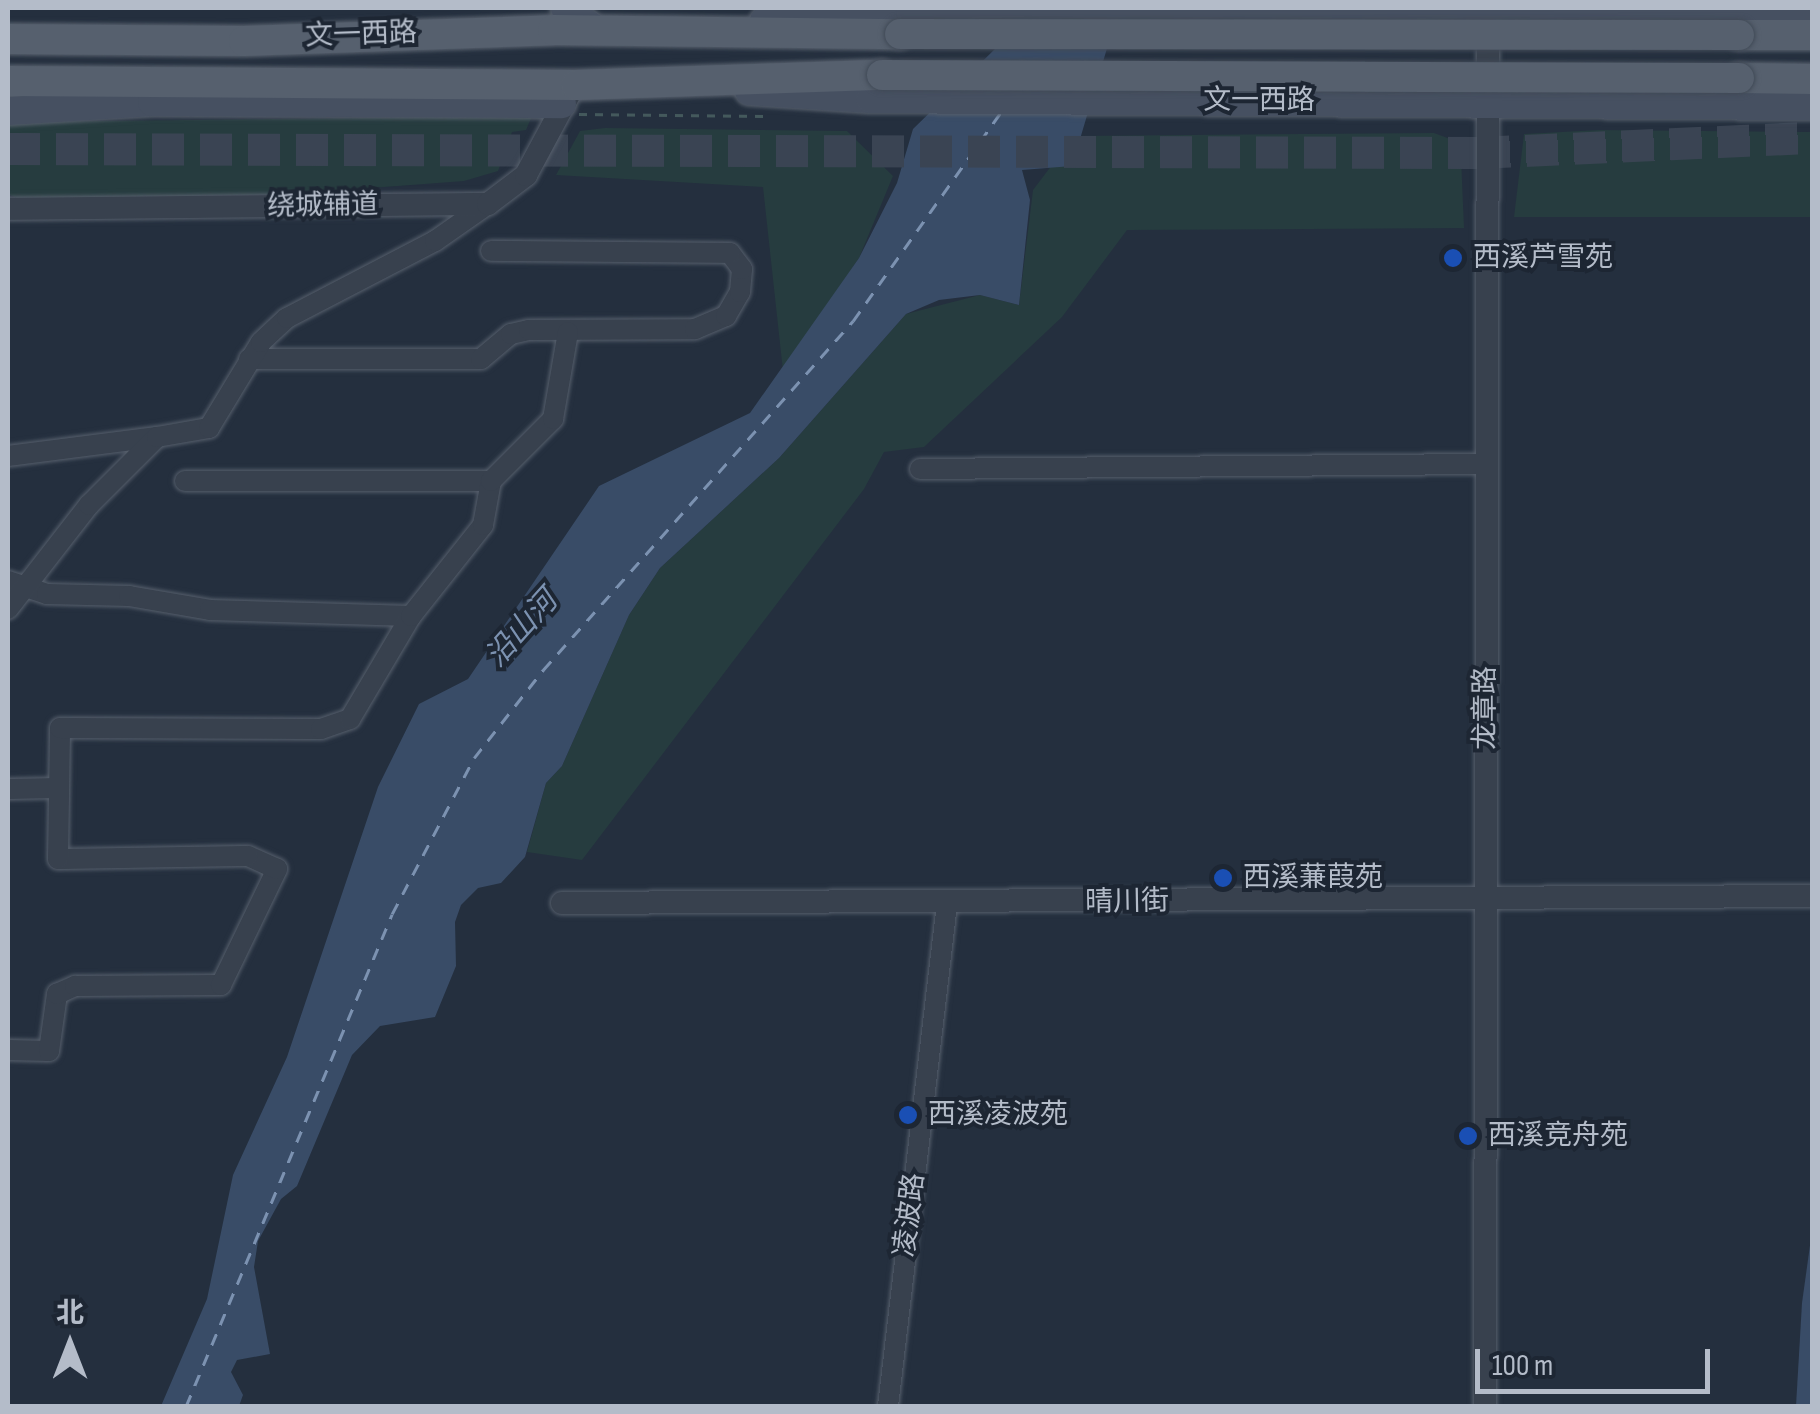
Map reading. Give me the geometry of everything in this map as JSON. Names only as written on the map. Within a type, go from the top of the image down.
[{"type":"main road","name":"文一西路","points":[[8,40],[197,41],[560,15],[597,30],[714,31],[1273,11],[1812,10]]},
{"type":"main road","name":"文一西路","points":[[905,22],[1812,35]]},
{"type":"main road","name":"文一西路","points":[[876,86],[1812,79]]},
{"type":"main road","name":"文一西路","points":[[8,82],[226,82],[566,101],[708,80],[1287,101],[1812,106]]},
{"type":"main road","points":[[152,102],[226,82],[292,101]]},
{"type":"main road","points":[[8,111],[152,102],[566,101]]},
{"type":"street","name":"龙章路","points":[[1485,1406],[1488,10]]},
{"type":"street","points":[[8,456],[209,428],[249,359],[287,318],[435,242],[526,175],[566,101]]},
{"type":"street","name":"绕城辅道","points":[[8,209],[488,204]]},
{"type":"street","points":[[249,359],[481,359],[511,334],[695,328],[726,316],[740,292],[742,269],[730,253],[491,251]]},
{"type":"street","points":[[8,1050],[49,1051],[58,994],[75,986],[221,985],[277,869],[248,856],[58,859],[60,728],[340,724],[350,719],[411,616],[482,525],[491,481],[553,419],[568,332]]},
{"type":"street","points":[[8,608],[14,584],[158,438]]},
{"type":"street","points":[[920,469],[1486,464]]},
{"type":"street","points":[[184,481],[491,481]]},
{"type":"street","points":[[14,584],[210,610],[411,616]]},
{"type":"street","points":[[8,789],[58,788]]},
{"type":"street","name":"晴川街","points":[[562,904],[1812,896]]},
{"type":"street","name":"凌波路","points":[[888,1406],[946,904]]},
{"type":"path","points":[[566,101],[775,116]]},
{"type":"green space","points":[[532,116],[526,130],[512,132],[498,171],[464,181],[292,194],[19,199],[8,194],[8,122]]},
{"type":"green space","points":[[1599,130],[1812,132],[1812,217],[1514,217],[1524,134]]},
{"type":"green space","points":[[580,131],[847,131],[893,176],[859,258],[783,371],[763,187],[556,175]]},
{"type":"green space","points":[[1434,133],[1453,140],[1461,157],[1464,228],[1127,230],[1062,317],[924,447],[884,452],[864,489],[582,860],[527,852],[546,783],[562,766],[629,615],[660,568],[779,458],[906,314],[980,295],[1019,305],[1033,190],[1074,136]]},
{"type":"water","name":"沿山河","points":[[1037,8],[1119,8],[1072,166],[1022,170],[1030,200],[1019,305],[980,295],[939,300],[906,314],[779,458],[660,568],[629,615],[562,766],[546,783],[525,857],[501,883],[478,888],[461,905],[455,922],[456,966],[435,1017],[380,1026],[352,1055],[297,1186],[281,1199],[258,1241],[254,1267],[270,1354],[237,1360],[231,1372],[243,1395],[239,1406],[161,1406],[207,1299],[233,1175],[287,1057],[378,787],[419,704],[468,679],[599,486],[750,413],[859,258],[897,183],[913,129]]},
{"type":"water","points":[[1812,1231],[1812,1406],[1796,1406],[1802,1303]]},
{"type":"ferry route","points":[[186,1406],[392,914],[474,758],[543,670],[853,321],[1001,112]]},
{"type":"tunnel","points":[[8,149],[1478,153],[1812,138]]},
{"type":"place","name":"西溪芦雪苑","points":[[1453,258]]},
{"type":"place","name":"西溪蒹葭苑","points":[[1223,878]]},
{"type":"place","name":"西溪凌波苑","points":[[908,1115]]},
{"type":"place","name":"西溪竞舟苑","points":[[1468,1136]]}]
